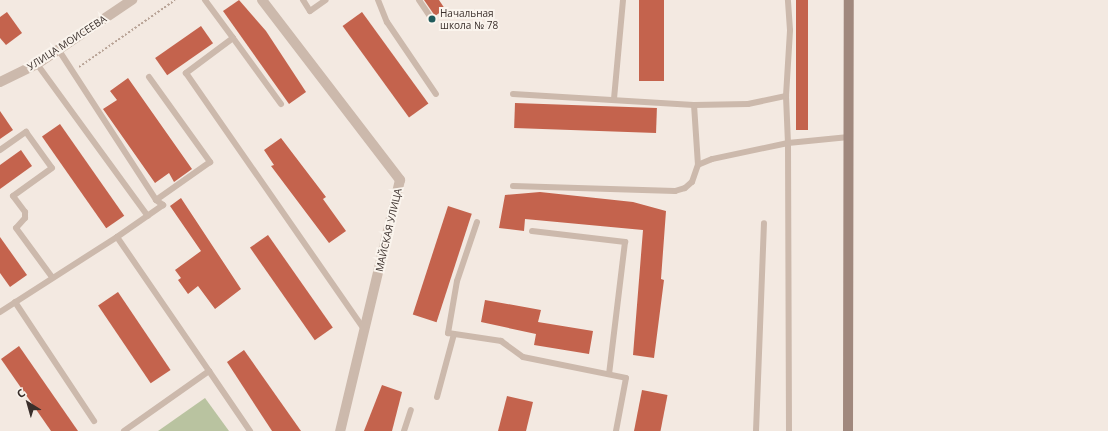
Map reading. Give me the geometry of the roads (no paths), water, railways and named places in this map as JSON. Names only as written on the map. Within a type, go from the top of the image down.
[{"type":"main road","points":[[848,431],[849,0]]},
{"type":"street","name":"УЛИЦА МОИСЕЕВА","points":[[0,82],[37,64],[132,0]]},
{"type":"street","name":"МАЙСКАЯ УЛИЦА","points":[[262,0],[400,180],[340,431]]},
{"type":"lane","points":[[205,0],[281,104]]},
{"type":"lane","points":[[303,0],[310,11],[326,0]]},
{"type":"lane","points":[[378,0],[387,22],[436,94]]},
{"type":"lane","points":[[419,0],[431,18]]},
{"type":"lane","points":[[614,99],[623,0]]},
{"type":"lane","points":[[788,0],[790,30],[786,96],[788,143],[789,431]]},
{"type":"lane","points":[[233,38],[186,73],[364,329]]},
{"type":"lane","points":[[0,312],[163,206],[156,200],[58,49]]},
{"type":"lane","points":[[37,64],[148,216]]},
{"type":"lane","points":[[149,77],[210,162],[156,200]]},
{"type":"lane","points":[[513,94],[694,105],[748,104],[786,96]]},
{"type":"lane","points":[[513,186],[675,191],[692,182],[698,165],[694,105]]},
{"type":"lane","points":[[0,150],[26,132],[52,168],[13,196],[25,212],[25,218],[16,228],[52,277]]},
{"type":"lane","points":[[698,165],[712,159],[788,143],[848,137]]},
{"type":"lane","points":[[477,222],[457,281],[448,332],[500,341],[523,357],[626,378],[616,431]]},
{"type":"lane","points":[[756,431],[764,223]]},
{"type":"lane","points":[[532,231],[625,242],[609,374]]},
{"type":"lane","points":[[117,237],[250,431]]},
{"type":"lane","points":[[16,302],[94,421]]},
{"type":"lane","points":[[436,398],[454,334]]},
{"type":"lane","points":[[124,431],[208,371]]},
{"type":"lane","points":[[404,431],[411,410]]},
{"type":"place","name":"Начальная школа № 78","points":[[432,19]]}]
